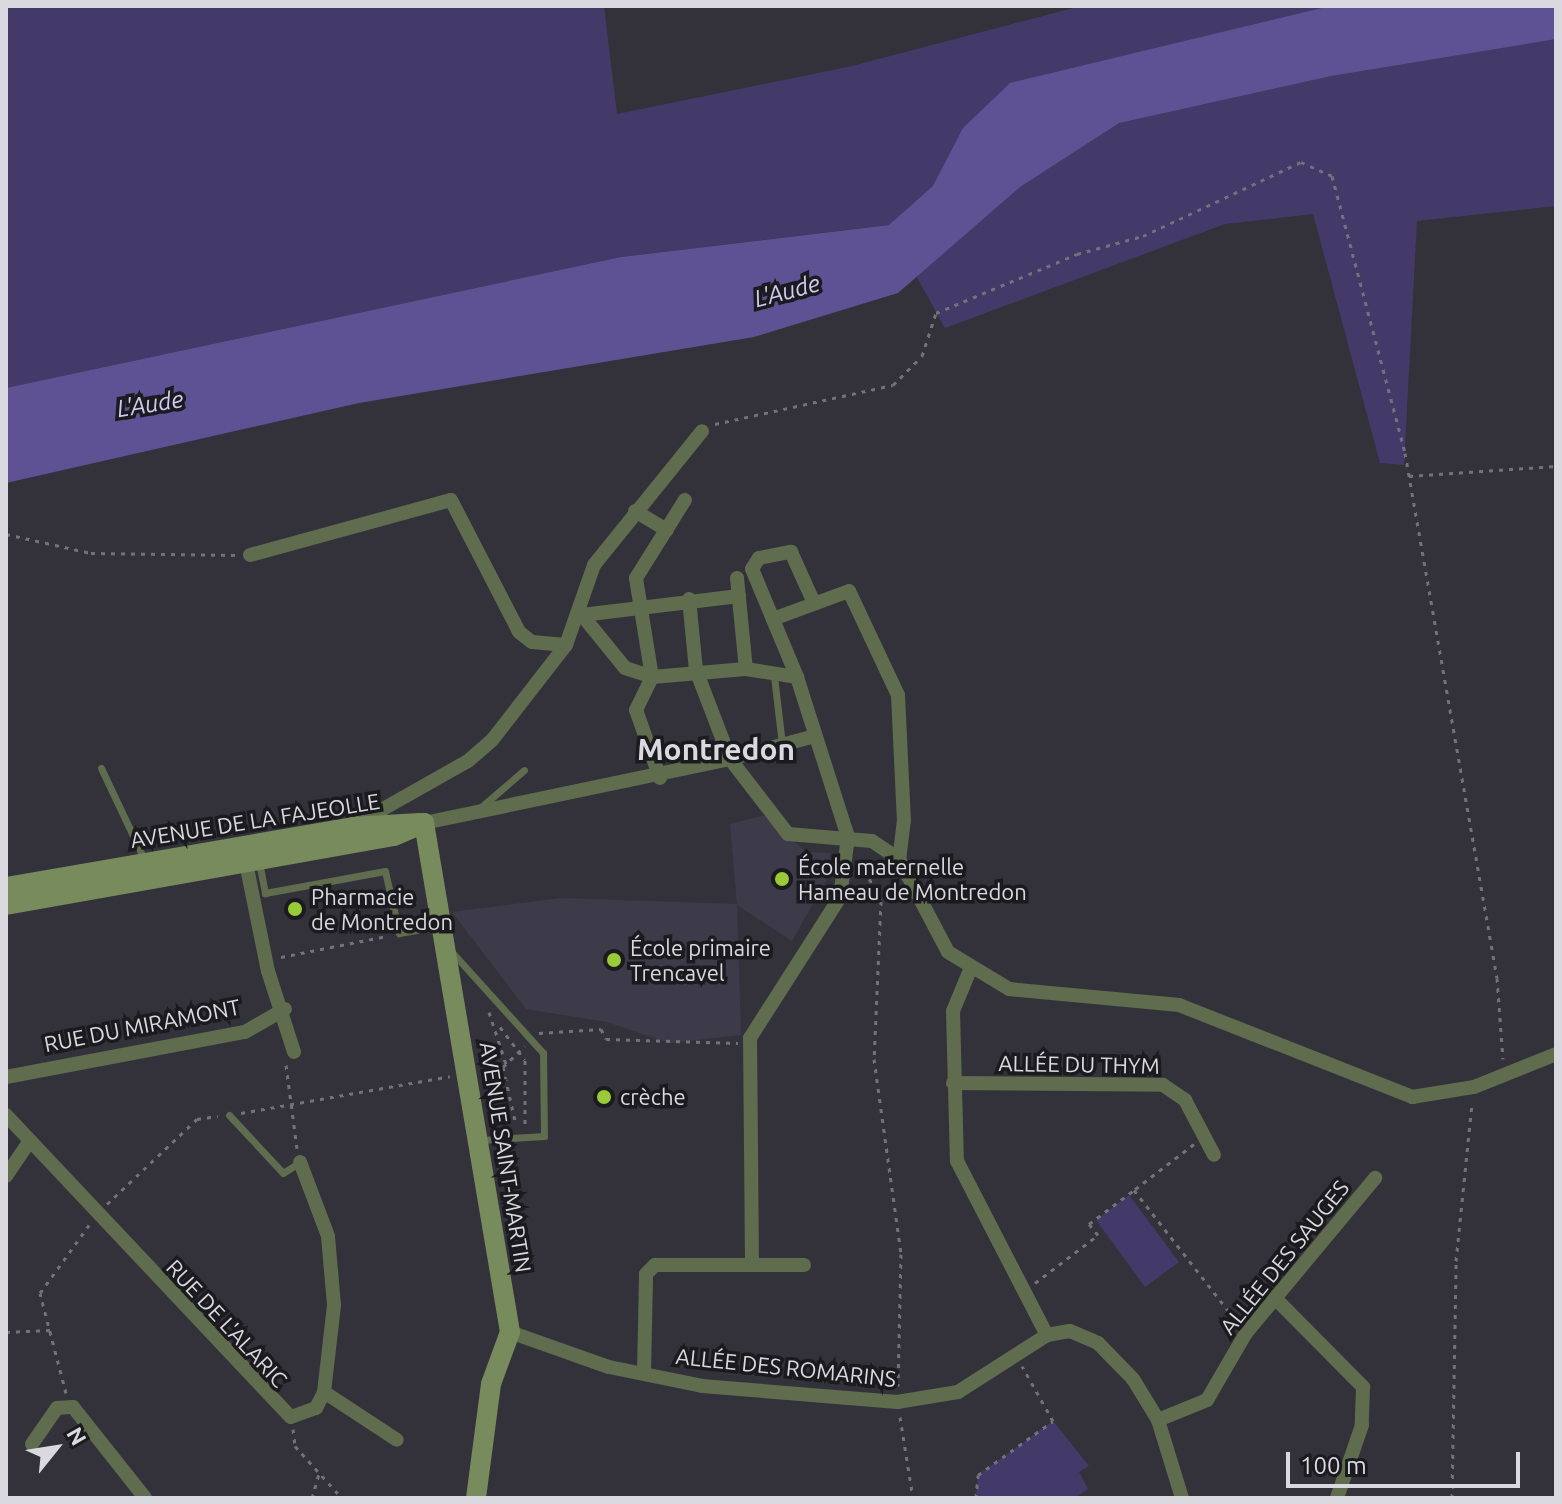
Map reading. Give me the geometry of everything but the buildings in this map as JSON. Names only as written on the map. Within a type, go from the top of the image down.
[{"type":"street","points":[[354,835],[468,761],[566,645],[582,615],[594,565],[702,431]]},
{"type":"street","points":[[250,555],[451,500],[519,632],[532,642],[566,645]]},
{"type":"street","points":[[660,778],[636,710],[652,677],[636,578],[685,500]]},
{"type":"street","points":[[635,511],[667,530]]},
{"type":"street","points":[[752,1263],[750,1043],[840,897],[848,837],[797,677],[752,569],[777,550],[791,552],[814,603]]},
{"type":"street","points":[[737,578],[746,669]]},
{"type":"street","points":[[742,614],[771,616],[849,591],[898,695],[904,820],[899,859],[927,921],[970,970],[1047,996],[1179,1005],[1412,1097],[1474,1087],[1556,1054]]},
{"type":"street","points":[[582,615],[689,599],[739,596]]},
{"type":"street","points":[[689,599],[696,670],[730,759],[788,834],[809,841],[848,837],[872,841],[899,859]]},
{"type":"street","points":[[582,615],[617,661],[652,677],[696,670],[746,669],[774,676],[797,677]]},
{"type":"street","points":[[424,823],[480,808],[660,778],[815,736]]},
{"type":"street","name":"AVENUE DE LA FAJEOLLE","points":[[6,905],[424,823]]},
{"type":"street","name":"AVENUE SAINT-MARTIN","points":[[424,823],[480,1140],[510,1332],[491,1384],[476,1498]]},
{"type":"street","points":[[254,855],[267,965],[285,1009],[294,1052]]},
{"type":"street","name":"AVENUE DE LA FAJEOLLE","points":[[6,887],[145,861],[254,855]]},
{"type":"street","points":[[970,970],[953,1011],[957,1161],[1022,1293],[1047,1335],[1070,1331],[1098,1343],[1158,1420],[1182,1498]]},
{"type":"street","name":"RUE DU MIRAMONT","points":[[6,1077],[245,1032],[285,1009]]},
{"type":"street","name":"ALLÉE DU THYM","points":[[953,1083],[1163,1085],[1185,1100],[1207,1134],[1214,1155]]},
{"type":"street","name":"RUE DE L'ALARIC","points":[[6,1115],[291,1417],[316,1408],[324,1392]]},
{"type":"street","points":[[6,1176],[29,1142]]},
{"type":"street","points":[[300,1162],[317,1192],[332,1259],[324,1392],[397,1440]]},
{"type":"street","name":"ALLÉE DES SAUGES","points":[[1158,1420],[1207,1400],[1246,1333],[1375,1178]]},
{"type":"street","points":[[644,1373],[646,1274],[655,1265],[804,1265]]},
{"type":"street","points":[[1274,1297],[1363,1387],[1362,1425],[1337,1498]]},
{"type":"street","name":"ALLÉE DES ROMARINS","points":[[510,1332],[644,1373],[702,1386],[897,1402],[958,1392],[1047,1335]]},
{"type":"street","points":[[28,1447],[57,1408],[73,1407],[145,1498]]},
{"type":"lane","points":[[774,676],[782,744]]},
{"type":"lane","points":[[101,768],[145,861]]},
{"type":"lane","points":[[480,808],[524,770]]},
{"type":"lane","points":[[254,855],[265,893],[385,871],[399,933],[444,935],[535,1036],[543,1053],[544,1136],[519,1140],[480,1140]]},
{"type":"lane","points":[[229,1115],[283,1173],[300,1162]]},
{"type":"path","points":[[702,431],[732,415],[893,385],[922,356],[936,313],[1077,254],[1143,236],[1301,162],[1332,176],[1405,453],[1497,978],[1504,1075]]},
{"type":"path","points":[[1409,476],[1556,466]]},
{"type":"path","points":[[6,534],[91,553],[250,555]]},
{"type":"path","points":[[848,837],[881,901],[874,1059],[901,1254],[897,1402],[913,1498]]},
{"type":"path","points":[[267,965],[399,933]]},
{"type":"path","points":[[488,1004],[500,1027],[521,1049],[525,1128],[517,1128]]},
{"type":"path","points":[[500,1027],[504,1066],[519,1140]]},
{"type":"path","points":[[287,1107],[504,1066],[544,1029],[601,1029],[606,1039],[674,1046],[750,1043]]},
{"type":"path","points":[[294,1052],[285,1066],[287,1107],[300,1162]]},
{"type":"path","points":[[1452,1498],[1456,1261],[1474,1087]]},
{"type":"path","points":[[1022,1293],[1098,1235],[1089,1224],[1207,1134]]},
{"type":"path","points":[[1134,1190],[1246,1333]]},
{"type":"path","points":[[6,1332],[52,1329]]},
{"type":"path","points":[[976,1498],[978,1475],[1053,1421],[1016,1355]]},
{"type":"path","points":[[291,1417],[295,1446],[342,1498]]},
{"type":"path","points":[[312,1498],[319,1474]]},
{"type":"shaded area","points":[[6,6],[604,6],[617,114],[852,66],[1081,6],[1556,6],[1556,206],[1417,221],[1404,465],[1380,463],[1313,214],[1225,224],[945,328],[888,225],[621,257],[6,388]]},
{"type":"shaded area","name":"École primaire Trencavel","points":[[766,815],[806,852],[830,853],[829,875],[792,941],[737,905],[741,1035],[669,1043],[607,1022],[526,1009],[452,912],[561,898],[737,904],[730,824]]},
{"type":"shaded area","points":[[1129,1195],[1179,1262],[1145,1287],[1096,1220]]},
{"type":"shaded area","points":[[1053,1421],[1089,1466],[1079,1472],[1088,1489],[1075,1498],[976,1498],[978,1475]]},
{"type":"water","name":"L'Aude","points":[[1330,6],[1556,6],[1556,39],[1331,76],[1119,123],[1020,187],[898,293],[754,337],[359,403],[6,483],[6,388],[621,257],[889,225],[933,186],[963,128],[1010,83]]},
{"type":"place","name":"École maternelle Hameau de Montredon","points":[[782,879]]},
{"type":"place","name":"Pharmacie de Montredon","points":[[295,909]]},
{"type":"place","name":"École primaire Trencavel","points":[[614,960]]},
{"type":"place","name":"crèche","points":[[604,1097]]},
{"type":"district","name":"Montredon","points":[[716,749]]}]
